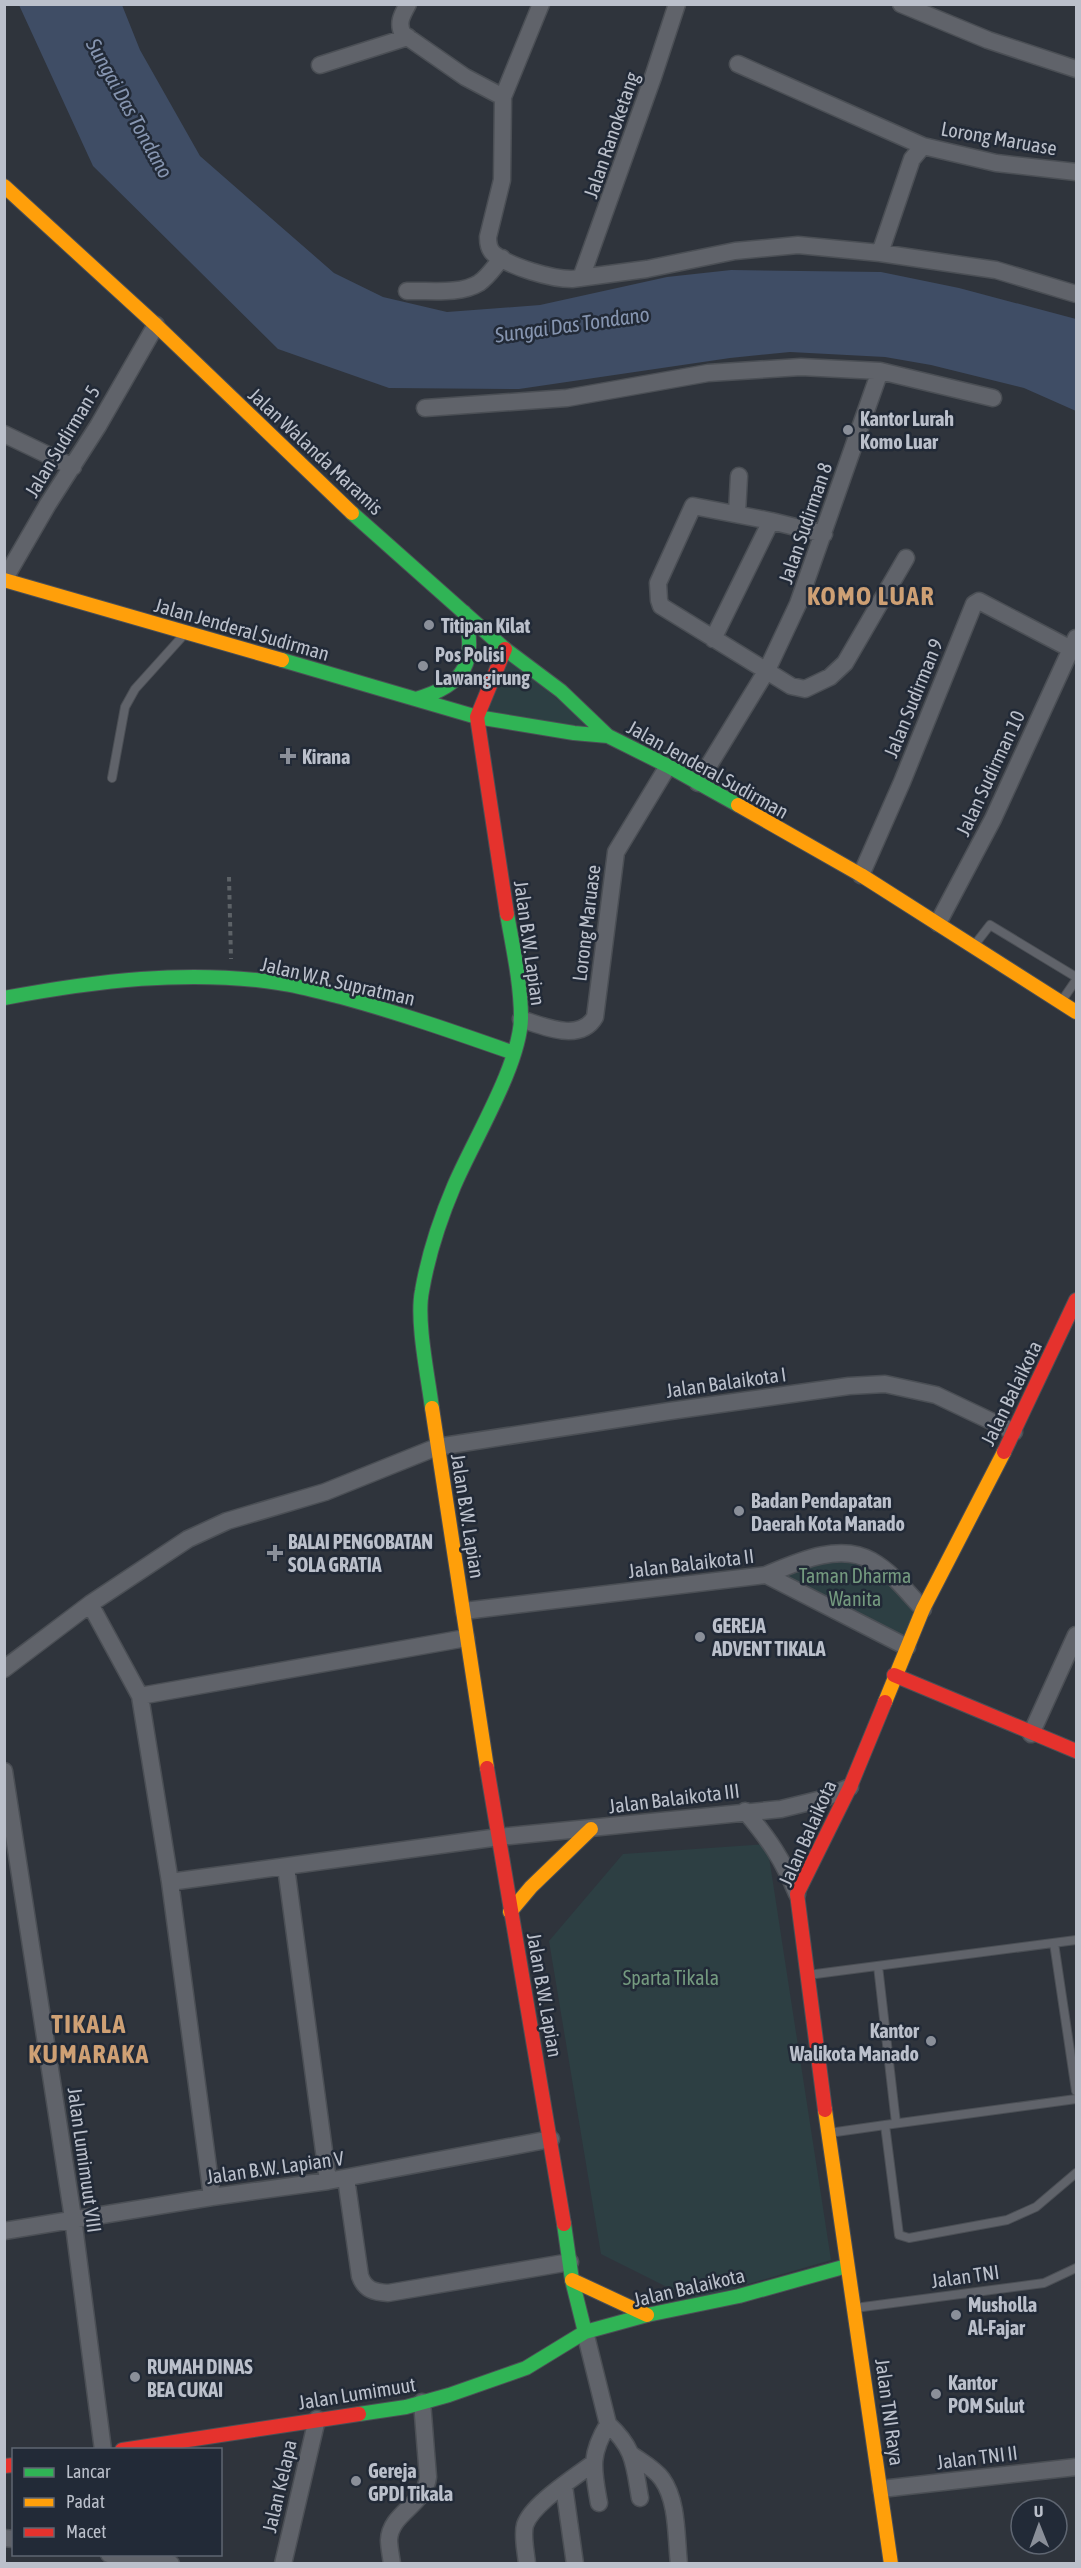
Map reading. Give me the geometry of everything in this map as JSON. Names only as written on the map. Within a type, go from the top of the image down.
[{"type":"main road","name":"Jalan Walanda Maramis","points":[[4,186],[156,325],[340,502],[505,649],[561,691],[608,736]]},
{"type":"main road","name":"Jalan Jenderal Sudirman","points":[[4,580],[477,717],[574,733],[608,736],[668,766],[861,875],[1077,1012]]},
{"type":"main road","points":[[416,699],[446,688],[457,680],[470,646],[471,637],[464,612]]},
{"type":"main road","points":[[477,717],[505,649]]},
{"type":"main road","name":"Jalan B.W. Lapian","points":[[477,717],[490,815],[515,961],[521,1019],[514,1053],[495,1100],[453,1188],[433,1246],[421,1293],[423,1338],[436,1447],[464,1611],[466,1638],[510,1912],[551,2139],[572,2280],[585,2332]]},
{"type":"main road","name":"Jalan W.R. Supratman","points":[[4,998],[141,979],[210,976],[277,982],[357,1002],[441,1027],[514,1053]]},
{"type":"main road","name":"Jalan Balaikota","points":[[585,2332],[647,2315],[740,2296],[848,2266],[796,1894],[850,1787],[923,1609],[1014,1432],[1077,1300]]},
{"type":"main road","points":[[894,1675],[1031,1734],[1077,1751]]},
{"type":"main road","points":[[510,1912],[531,1887],[591,1829]]},
{"type":"main road","name":"Jalan TNI Raya","points":[[848,2266],[891,2564]]},
{"type":"main road","points":[[572,2280],[647,2315]]},
{"type":"main road","name":"Jalan Lumimuut","points":[[135,2448],[422,2402],[526,2368],[585,2332]]},
{"type":"street","points":[[408,4],[400,23],[401,29],[408,37],[465,77],[503,98]]},
{"type":"street","points":[[540,4],[503,98],[502,180],[488,237],[493,254],[553,277],[581,278],[780,246],[880,253],[996,270],[1077,294]]},
{"type":"street","name":"Jalan Ranoketang","points":[[581,278],[677,4]]},
{"type":"street","points":[[901,4],[988,40],[1077,69]]},
{"type":"street","points":[[320,66],[408,37]]},
{"type":"street","points":[[738,64],[923,146]]},
{"type":"street","name":"Lorong Maruase","points":[[880,253],[912,159],[923,146],[996,163],[1077,172]]},
{"type":"street","points":[[407,291],[455,290],[472,286],[482,280],[502,258]]},
{"type":"street","name":"Jalan Sudirman 5","points":[[4,580],[156,325]]},
{"type":"street","points":[[425,408],[567,398],[708,373],[801,367],[880,371],[993,398]]},
{"type":"street","name":"Jalan Sudirman 8","points":[[698,783],[767,670],[798,604],[880,371]]},
{"type":"street","points":[[4,434],[73,467]]},
{"type":"street","points":[[737,513],[739,476]]},
{"type":"street","points":[[824,534],[771,520],[693,506],[658,583],[661,606],[791,686],[805,689],[830,676],[845,663],[906,558]]},
{"type":"street","points":[[713,639],[771,520]]},
{"type":"street","name":"Jalan Sudirman 9","points":[[861,875],[902,782],[974,604],[979,601],[1074,644]]},
{"type":"street","name":"Jalan Sudirman 10","points":[[938,923],[993,819],[1074,644]]},
{"type":"street","name":"Lorong Maruase","points":[[521,1019],[558,1030],[575,1031],[584,1029],[596,1017],[616,852],[668,766]]},
{"type":"street","name":"Jalan Balaikota I","points":[[4,1669],[90,1604],[188,1539],[227,1521],[325,1492],[436,1447],[715,1404],[849,1386],[885,1384],[936,1395],[1014,1432]]},
{"type":"street","points":[[766,1575],[796,1562],[819,1557],[841,1553],[860,1555],[880,1567],[923,1609]]},
{"type":"street","name":"Jalan Balaikota II","points":[[464,1611],[766,1575],[906,1647]]},
{"type":"street","points":[[90,1604],[140,1696],[170,1882],[212,2197]]},
{"type":"street","points":[[1031,1734],[1077,1635]]},
{"type":"street","points":[[140,1696],[466,1638]]},
{"type":"street","name":"Jalan Lumimuut VIII","points":[[4,1771],[73,2218],[103,2448]]},
{"type":"street","name":"Jalan Balaikota III","points":[[170,1882],[499,1838],[800,1805],[850,1787]]},
{"type":"street","points":[[745,1811],[768,1838],[784,1863],[796,1894]]},
{"type":"street","points":[[286,1867],[328,2181]]},
{"type":"street","name":"Jalan B.W. Lapian V","points":[[4,2231],[73,2218],[346,2178],[551,2139]]},
{"type":"street","points":[[346,2178],[360,2276],[363,2284],[376,2292],[388,2293],[570,2262]]},
{"type":"street","points":[[585,2332],[608,2424],[622,2437],[632,2455],[640,2499]]},
{"type":"street","points":[[392,2564],[389,2539],[392,2528],[422,2496],[427,2487],[422,2402]]},
{"type":"street","name":"Jalan Kelapa","points":[[283,2564],[317,2419]]},
{"type":"street","points":[[599,2503],[592,2464],[598,2440],[608,2424]]},
{"type":"street","points":[[632,2455],[656,2473],[669,2492],[673,2506],[679,2564]]},
{"type":"street","points":[[527,2564],[525,2524],[533,2512],[592,2464]]},
{"type":"street","name":"Jalan TNI II","points":[[881,2489],[1077,2467]]},
{"type":"street","points":[[564,2486],[575,2564]]},
{"type":"street","points":[[117,2556],[142,2562],[171,2564]]},
{"type":"lane","points":[[112,778],[125,707],[135,689],[185,633]]},
{"type":"lane","points":[[974,946],[990,925],[1077,978],[1061,1002]]},
{"type":"lane","points":[[808,1975],[1077,1940]]},
{"type":"lane","points":[[1054,1943],[1077,2091]]},
{"type":"lane","points":[[878,1966],[896,2123]]},
{"type":"lane","points":[[828,2133],[1077,2098]]},
{"type":"lane","points":[[885,2125],[899,2235],[922,2236],[1007,2220],[1036,2207],[1077,2173]]},
{"type":"lane","name":"Jalan TNI","points":[[855,2308],[1044,2283],[1077,2268]]},
{"type":"path","points":[[229,877],[232,978]]},
{"type":"green space","points":[[506,658],[599,732],[485,713]]},
{"type":"green space","name":"Taman Dharma Wanita","points":[[862,1560],[917,1608],[905,1644],[773,1575],[818,1561]]},
{"type":"green space","name":"Sparta Tikala","points":[[767,1844],[831,2260],[693,2300],[601,2254],[549,1941],[623,1854]]},
{"type":"water","name":"Sungai Das Tondano","points":[[19,5],[122,5],[140,50],[200,156],[334,273],[383,297],[447,312],[540,305],[667,277],[731,270],[881,272],[959,288],[1076,319],[1076,411],[1024,388],[931,365],[885,357],[790,352],[730,358],[519,389],[389,388],[278,349],[93,166]]},
{"type":"traffic: fast","points":[[352,513],[505,649],[561,691],[608,736]]},
{"type":"traffic: fast","points":[[416,699],[446,687],[464,669],[469,645],[464,612]]},
{"type":"traffic: fast","points":[[282,660],[477,717],[574,733],[608,736],[738,805]]},
{"type":"traffic: fast","points":[[432,1408],[420,1317],[422,1291],[428,1264],[449,1199],[504,1080],[519,1037],[520,992],[507,914]]},
{"type":"traffic: fast","points":[[4,998],[141,979],[176,977],[245,979],[287,984],[341,997],[407,1016],[514,1053]]},
{"type":"traffic: fast","points":[[564,2224],[572,2280],[585,2332]]},
{"type":"traffic: fast","points":[[359,2414],[406,2407],[449,2395],[526,2368],[585,2332],[647,2315],[739,2296],[847,2266]]},
{"type":"traffic: slow","points":[[4,186],[156,325],[352,513]]},
{"type":"traffic: slow","points":[[4,580],[282,660]]},
{"type":"traffic: slow","points":[[738,805],[861,875],[1076,1012]]},
{"type":"traffic: slow","points":[[432,1408],[487,1768]]},
{"type":"traffic: slow","points":[[885,1702],[923,1609],[1004,1452]]},
{"type":"traffic: slow","points":[[510,1912],[531,1887],[591,1829]]},
{"type":"traffic: slow","points":[[825,2110],[891,2564]]},
{"type":"traffic: slow","points":[[572,2280],[647,2315]]},
{"type":"traffic: jam","points":[[505,649],[477,717],[507,914]]},
{"type":"traffic: jam","points":[[1004,1452],[1076,1300]]},
{"type":"traffic: jam","points":[[894,1675],[1076,1751]]},
{"type":"traffic: jam","points":[[825,2110],[797,1894],[850,1787],[885,1702]]},
{"type":"traffic: jam","points":[[487,1768],[564,2224]]},
{"type":"traffic: jam","points":[[135,2448],[359,2414]]},
{"type":"traffic: jam","points":[[4,2466],[12,2465]]},
{"type":"place","name":"Kantor Lurah Komo Luar","points":[[848,430]]},
{"type":"place","name":"Titipan Kilat","points":[[429,625]]},
{"type":"place","name":"Pos Polisi Lawangirung","points":[[423,666]]},
{"type":"place","name":"Kirana","points":[[288,756]]},
{"type":"place","name":"Badan Pendapatan Daerah Kota Manado","points":[[739,1511]]},
{"type":"place","name":"BALAI PENGOBATAN SOLA GRATIA","points":[[275,1553]]},
{"type":"place","name":"GEREJA ADVENT TIKALA","points":[[700,1637]]},
{"type":"place","name":"Kantor Walikota Manado","points":[[931,2041]]},
{"type":"place","name":"Musholla Al-Fajar","points":[[956,2315]]},
{"type":"place","name":"RUMAH DINAS BEA CUKAI","points":[[135,2377]]},
{"type":"place","name":"Kantor POM Sulut","points":[[936,2394]]},
{"type":"place","name":"Gereja GPDI Tikala","points":[[356,2481]]},
{"type":"district","name":"KOMO LUAR","points":[[871,596]]},
{"type":"district","name":"TIKALA KUMARAKA","points":[[89,2039]]}]
